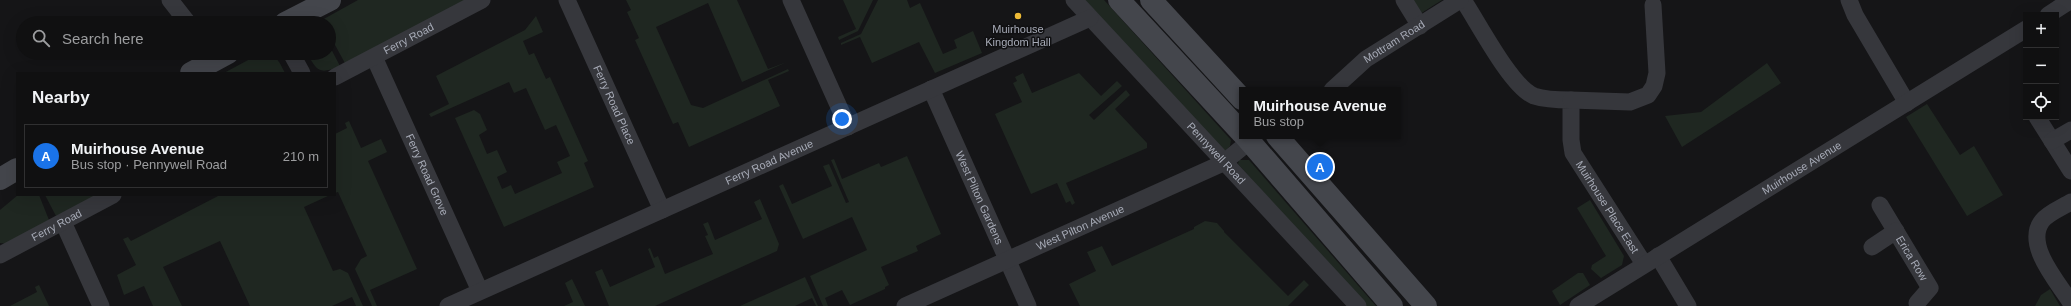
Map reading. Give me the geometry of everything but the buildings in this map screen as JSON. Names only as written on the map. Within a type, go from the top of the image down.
[{"type":"street","points":[[170,0],[183,16]]},
{"type":"street","points":[[299,16],[330,0]]},
{"type":"street","name":"Ferry Road","points":[[336,76],[482,0]]},
{"type":"street","name":"Ferry Road Place","points":[[567,0],[662,210]]},
{"type":"street","points":[[791,0],[848,127]]},
{"type":"street","name":"Pennywell Road","points":[[1074,0],[1223,163],[1358,306]]},
{"type":"street","points":[[1119,0],[1239,127]]},
{"type":"street","points":[[1404,0],[1420,26]]},
{"type":"street","name":"Mottram Road","points":[[1335,87],[1366,59],[1460,0]]},
{"type":"street","points":[[1463,0],[1506,67],[1523,89],[1533,96],[1546,99],[1630,102],[1648,95],[1654,86],[1657,73],[1653,4]]},
{"type":"street","points":[[1850,0],[1855,15],[1907,103]]},
{"type":"street","points":[[2053,12],[2071,0]]},
{"type":"street","points":[[1155,1],[1239,96]]},
{"type":"street","name":"Ferry Road Avenue","points":[[448,306],[1090,18]]},
{"type":"street","name":"Muirhouse Avenue","points":[[1578,306],[2023,31]]},
{"type":"street","name":"Ferry Road Grove","points":[[374,57],[480,292]]},
{"type":"street","points":[[193,72],[211,60]]},
{"type":"street","points":[[295,60],[301,72]]},
{"type":"street","name":"West Pilton Gardens","points":[[931,89],[1028,306]]},
{"type":"street","name":"Muirhouse Place East","points":[[1571,100],[1570,140],[1574,153],[1644,264]]},
{"type":"street","points":[[2039,120],[2071,171]]},
{"type":"street","points":[[2052,141],[2071,130]]},
{"type":"street","name":"West Pilton Avenue","points":[[905,306],[1008,261],[1223,163],[1245,139]]},
{"type":"street","points":[[1251,139],[1392,306]]},
{"type":"street","points":[[1282,139],[1426,306]]},
{"type":"street","points":[[0,179],[16,170]]},
{"type":"street","name":"Ferry Road","points":[[0,255],[111,196]]},
{"type":"street","points":[[2071,202],[2043,220],[2037,234],[2036,242],[2042,257],[2071,303]]},
{"type":"street","name":"Erica Row","points":[[1880,206],[1930,288],[1916,305]]},
{"type":"street","points":[[63,222],[101,306]]},
{"type":"street","name":"Erica Row","points":[[1872,247],[1896,232]]},
{"type":"street","points":[[1658,256],[1688,306]]},
{"type":"shaded area","points":[[358,0],[469,0],[346,65],[336,47],[336,16],[329,16]]},
{"type":"shaded area","points":[[626,0],[737,0],[768,69],[787,62],[742,82],[708,3],[656,27],[691,105],[703,108],[788,69],[789,71],[768,80],[780,106],[689,147],[678,122],[673,124],[635,40],[639,38],[627,12],[631,10]]},
{"type":"shaded area","points":[[843,0],[873,0],[858,31],[839,40],[838,37],[856,29]]},
{"type":"shaded area","points":[[878,0],[907,0],[910,8],[920,3],[943,54],[957,48],[954,40],[973,31],[982,53],[935,73],[919,42],[872,63],[860,37],[841,45],[841,43],[861,34]]},
{"type":"shaded area","points":[[1082,0],[1104,0],[1231,140],[1230,146],[1226,150],[1220,150]]},
{"type":"shaded area","points":[[1412,0],[1442,0],[1420,14]]},
{"type":"shaded area","points":[[536,16],[543,32],[523,41],[529,55],[534,53],[546,79],[550,77],[588,161],[584,163],[594,187],[504,227],[455,118],[474,110],[480,114],[487,130],[479,135],[487,154],[497,150],[507,172],[497,177],[502,189],[511,185],[515,194],[562,173],[557,162],[570,156],[556,125],[545,130],[526,88],[514,93],[509,82],[431,117],[429,114],[449,104],[436,76],[525,30]]},
{"type":"shaded area","points":[[336,58],[340,66],[323,71],[319,70],[311,60],[336,60]]},
{"type":"shaded area","points":[[248,60],[278,60],[284,72],[226,72]]},
{"type":"shaded area","points":[[1767,63],[1781,83],[1682,147],[1665,116],[1701,112]]},
{"type":"shaded area","points":[[1023,73],[1032,93],[1079,73],[1101,96],[1117,81],[1122,86],[1089,115],[1094,120],[1126,90],[1130,95],[1115,109],[1147,143],[1147,148],[1066,183],[1075,203],[1072,205],[1070,201],[1066,203],[1057,183],[1031,194],[995,114],[1022,102],[1013,83],[1017,81],[1015,77]]},
{"type":"shaded area","points":[[1927,104],[1960,155],[1974,146],[2003,195],[1967,216],[1906,117]]},
{"type":"shaded area","points":[[349,121],[361,148],[381,139],[387,152],[368,161],[417,269],[370,290],[377,306],[372,306],[355,269],[361,259],[367,256],[338,192],[336,193],[336,134],[347,128],[345,123]]},
{"type":"shaded area","points":[[907,156],[941,234],[916,246],[918,251],[881,267],[889,285],[885,287],[885,289],[850,305],[842,290],[825,298],[828,306],[823,306],[810,276],[867,250],[852,217],[803,239],[779,186],[783,184],[792,204],[832,186],[823,166],[829,164],[846,203],[849,202],[831,160],[834,159],[842,179],[879,163],[881,167]]},
{"type":"shaded area","points":[[1239,160],[1249,160],[1376,306],[1366,306],[1238,164]]},
{"type":"shaded area","points":[[17,196],[39,196],[49,220],[9,244],[0,243],[0,210]]},
{"type":"shaded area","points":[[46,196],[93,196],[90,201],[56,216]]},
{"type":"shaded area","points":[[218,196],[328,196],[304,207],[333,271],[340,269],[348,273],[363,306],[356,306],[352,297],[332,306],[250,306],[220,241],[163,267],[182,306],[153,306],[144,286],[124,295],[117,275],[136,265],[123,239],[128,237],[131,241]]},
{"type":"shaded area","points":[[760,199],[779,244],[777,251],[655,306],[609,306],[595,272],[602,269],[610,287],[655,267],[648,249],[650,248],[654,258],[658,256],[665,274],[713,254],[705,236],[708,235],[703,224],[708,222],[715,240],[762,219],[754,202]]},
{"type":"shaded area","points":[[1590,200],[1624,256],[1622,265],[1601,278],[1591,269],[1592,265],[1606,256],[1577,208]]},
{"type":"shaded area","points":[[1205,221],[1217,223],[1224,232],[1288,296],[1304,280],[1309,285],[1288,306],[1080,306],[1069,284],[1096,271],[1087,252],[1102,246],[1112,266],[1194,229],[1194,227]]},
{"type":"shaded area","points":[[1578,273],[1583,273],[1590,285],[1560,305],[1552,291]]},
{"type":"shaded area","points":[[805,277],[818,306],[816,306],[812,298],[795,306],[740,306]]},
{"type":"shaded area","points":[[572,279],[585,306],[564,306],[573,302],[565,283]]},
{"type":"shaded area","points":[[39,285],[49,306],[10,306],[37,292],[35,287]]},
{"type":"shaded area","points":[[2050,289],[2060,306],[2035,306],[2041,295]]},
{"type":"place","name":"Muirhouse Kingdom Hall","points":[[1018,16]]},
{"type":"place","name":"Muirhouse Avenue","points":[[1320,167]]}]
